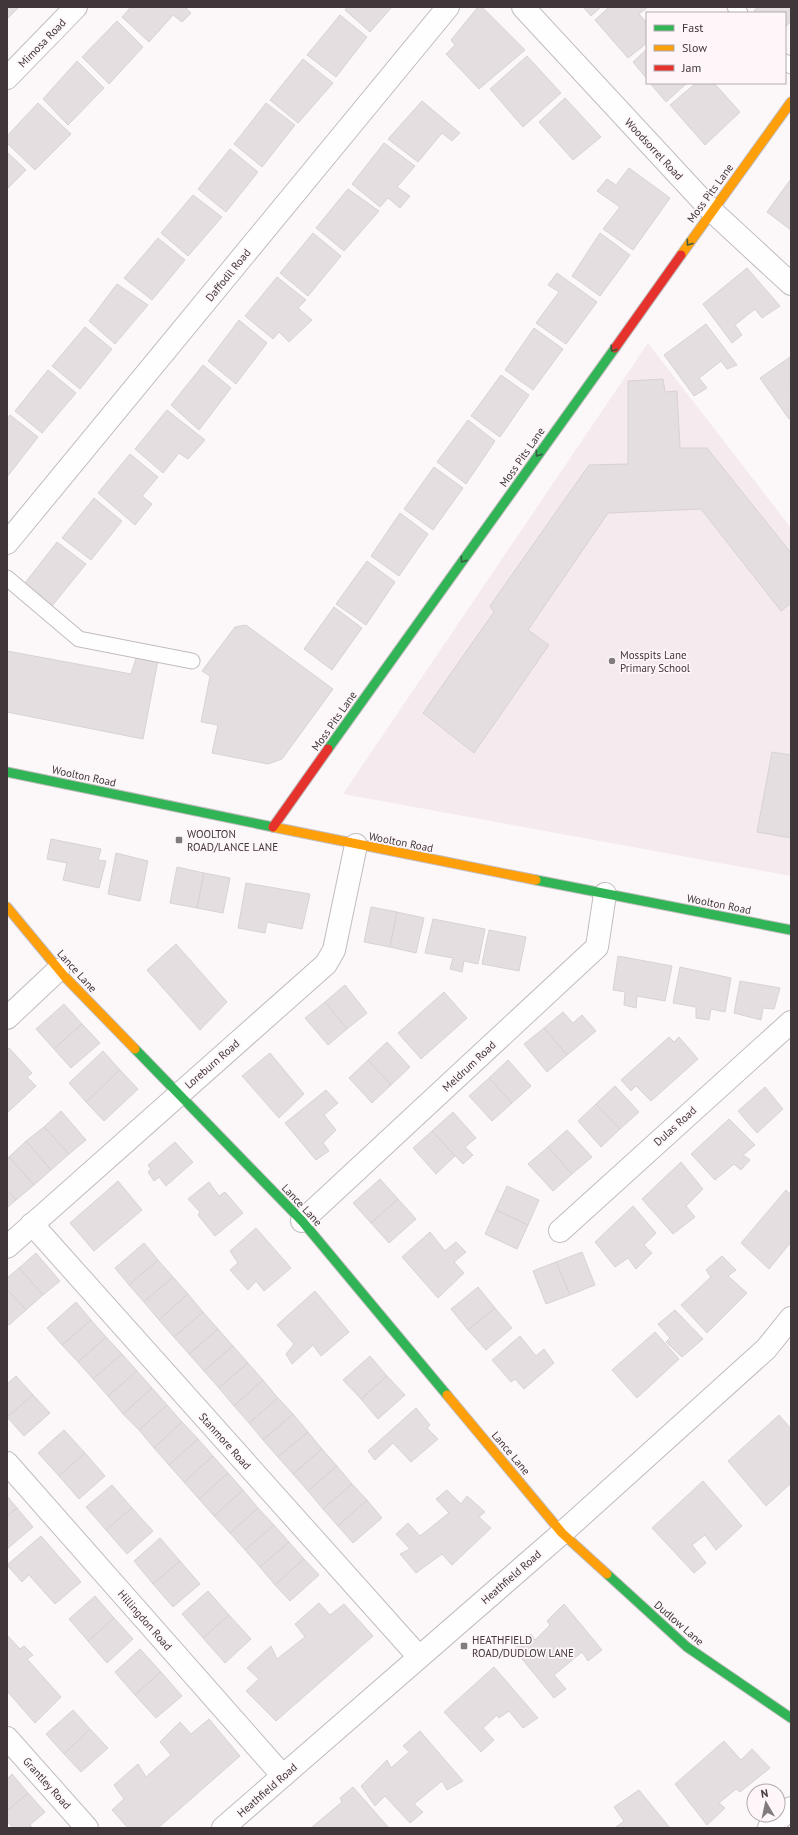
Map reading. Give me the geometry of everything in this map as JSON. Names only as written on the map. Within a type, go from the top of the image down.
[{"type":"street","name":"Mimosa Road","points":[[7,78],[76,7]]},
{"type":"street","name":"Daffodil Road","points":[[7,543],[448,7]]},
{"type":"street","name":"Woodsorrel Road","points":[[523,7],[712,211],[791,284]]},
{"type":"street","name":"Moss Pits Lane","points":[[273,826],[791,102]]},
{"type":"street","name":"Woolton Road","points":[[7,772],[273,826],[356,845],[791,930]]},
{"type":"street","name":"Loreburn Road","points":[[7,1247],[326,964],[334,950],[356,845]]},
{"type":"street","name":"Meldrum Road","points":[[302,1221],[597,947],[605,894]]},
{"type":"street","name":"Lance Lane","points":[[7,907],[58,970],[302,1221],[562,1534]]},
{"type":"street","points":[[7,1018],[58,970]]},
{"type":"street","name":"Dulas Road","points":[[560,1231],[791,1022]]},
{"type":"street","name":"Stanmore Road","points":[[32,1224],[419,1657]]},
{"type":"street","name":"Heathfield Road","points":[[223,1828],[562,1534],[766,1349],[791,1318]]},
{"type":"street","name":"Hillingdon Road","points":[[7,1463],[283,1776]]},
{"type":"street","name":"Dudlow Lane","points":[[562,1534],[687,1647],[791,1718]]},
{"type":"street","name":"Grantley Road","points":[[7,1738],[87,1828]]},
{"type":"street","points":[[769,1828],[791,1808]]},
{"type":"lane","points":[[7,578],[80,639],[192,661]]},
{"type":"shaded area","name":"Mosspits Lane Primary School","points":[[648,343],[791,528],[791,876],[343,794]]},
{"type":"building","points":[[7,7],[19,7],[7,19]]},
{"type":"building","points":[[131,7],[185,7],[191,13],[182,22],[173,15],[149,42],[122,17]]},
{"type":"building","points":[[347,7],[392,7],[370,32],[345,10]]},
{"type":"building","points":[[478,7],[482,7],[525,50],[479,89],[446,54],[455,45],[451,40]]},
{"type":"building","points":[[583,7],[601,7],[591,16]]},
{"type":"building","points":[[609,7],[648,7],[639,14],[646,22],[646,44],[628,58],[595,20]]},
{"type":"building","points":[[757,7],[791,7],[791,20],[786,27],[786,12],[754,11]]},
{"type":"building","points":[[340,15],[367,37],[336,77],[307,55]]},
{"type":"building","points":[[117,21],[143,47],[109,84],[82,57]]},
{"type":"building","points":[[646,50],[646,78],[633,62]]},
{"type":"building","points":[[527,56],[561,93],[523,127],[490,89]]},
{"type":"building","points":[[303,59],[333,83],[298,123],[270,100]]},
{"type":"building","points":[[77,61],[104,88],[68,125],[43,99]]},
{"type":"building","points":[[651,84],[686,84],[666,102]]},
{"type":"building","points":[[695,84],[715,84],[740,112],[705,145],[670,105]]},
{"type":"building","points":[[565,98],[601,137],[573,160],[539,122]]},
{"type":"building","points":[[422,101],[460,133],[452,141],[442,133],[418,162],[388,139]]},
{"type":"building","points":[[38,103],[71,134],[35,170],[7,143],[7,136]]},
{"type":"building","points":[[266,103],[295,125],[262,167],[234,144]]},
{"type":"building","points":[[384,143],[415,166],[397,187],[410,196],[400,208],[388,198],[380,207],[352,184]]},
{"type":"building","points":[[230,149],[258,172],[226,212],[198,189]]},
{"type":"building","points":[[7,152],[26,170],[7,189]]},
{"type":"building","points":[[629,168],[670,198],[633,250],[603,229],[620,207],[597,191],[607,179],[616,185]]},
{"type":"building","points":[[791,179],[791,230],[767,212]]},
{"type":"building","points":[[348,189],[379,211],[344,251],[316,228]]},
{"type":"building","points":[[193,195],[222,217],[188,256],[161,233]]},
{"type":"building","points":[[313,233],[341,256],[308,296],[280,273]]},
{"type":"building","points":[[600,233],[630,255],[600,296],[572,276]]},
{"type":"building","points":[[158,238],[185,260],[152,300],[124,278]]},
{"type":"building","points":[[747,268],[780,306],[762,318],[755,309],[735,325],[742,335],[732,343],[703,304]]},
{"type":"building","points":[[557,273],[597,302],[566,344],[536,323],[559,292],[548,285]]},
{"type":"building","points":[[277,277],[306,300],[298,308],[312,320],[289,342],[279,332],[273,339],[245,316]]},
{"type":"building","points":[[117,284],[148,305],[115,344],[89,321]]},
{"type":"building","points":[[239,320],[267,343],[236,384],[208,361]]},
{"type":"building","points":[[706,324],[737,365],[727,369],[721,361],[699,378],[707,388],[694,396],[664,355]]},
{"type":"building","points":[[85,327],[112,349],[80,389],[52,366]]},
{"type":"building","points":[[534,328],[563,349],[533,390],[505,370]]},
{"type":"building","points":[[790,357],[791,418],[789,419],[760,378]]},
{"type":"building","points":[[203,365],[231,388],[199,430],[171,405]]},
{"type":"building","points":[[48,370],[76,393],[42,433],[15,411]]},
{"type":"building","points":[[501,375],[529,395],[500,437],[471,416]]},
{"type":"building","points":[[663,379],[665,392],[677,391],[680,448],[707,448],[791,553],[791,603],[781,611],[701,509],[608,513],[528,630],[549,645],[474,753],[423,713],[494,612],[490,606],[589,465],[628,464],[628,381]]},
{"type":"building","points":[[167,410],[205,440],[188,459],[179,453],[163,473],[135,449]]},
{"type":"building","points":[[10,415],[38,437],[7,477],[7,419]]},
{"type":"building","points":[[468,420],[495,441],[466,484],[437,462]]},
{"type":"building","points":[[130,454],[158,477],[142,496],[152,504],[135,525],[98,493]]},
{"type":"building","points":[[434,467],[463,488],[433,530],[404,509]]},
{"type":"building","points":[[94,498],[122,521],[91,560],[62,538]]},
{"type":"building","points":[[400,513],[428,534],[399,576],[371,556]]},
{"type":"building","points":[[57,542],[86,564],[52,606],[25,583]]},
{"type":"building","points":[[367,561],[395,582],[366,625],[336,604]]},
{"type":"building","points":[[334,607],[362,628],[332,670],[304,649]]},
{"type":"building","points":[[246,625],[333,689],[282,759],[268,764],[212,753],[218,725],[201,722],[210,676],[202,671],[235,627]]},
{"type":"building","points":[[7,651],[131,674],[136,658],[158,660],[143,739],[7,712]]},
{"type":"building","points":[[772,752],[791,755],[791,838],[757,832]]},
{"type":"building","points":[[51,839],[101,849],[98,860],[106,861],[99,888],[63,880],[67,863],[47,859]]},
{"type":"building","points":[[116,853],[148,861],[140,901],[108,894]]},
{"type":"building","points":[[177,867],[204,873],[197,908],[170,903]]},
{"type":"building","points":[[204,873],[230,878],[223,913],[197,908]]},
{"type":"building","points":[[246,883],[310,894],[302,929],[267,922],[265,933],[238,928]]},
{"type":"building","points":[[371,907],[397,912],[390,947],[364,942]]},
{"type":"building","points":[[397,912],[424,918],[416,953],[390,947]]},
{"type":"building","points":[[433,919],[485,929],[478,964],[464,961],[462,972],[450,969],[453,958],[425,953]]},
{"type":"building","points":[[489,930],[526,937],[519,971],[482,964]]},
{"type":"building","points":[[176,944],[227,1002],[200,1030],[147,970]]},
{"type":"building","points":[[618,956],[672,966],[665,1001],[637,996],[636,1008],[624,1005],[625,992],[613,990]]},
{"type":"building","points":[[680,967],[731,978],[725,1012],[711,1009],[709,1020],[696,1018],[696,1007],[673,1003]]},
{"type":"building","points":[[740,981],[780,988],[774,1009],[763,1008],[761,1020],[734,1013]]},
{"type":"building","points":[[345,985],[367,1013],[347,1029],[325,1002]]},
{"type":"building","points":[[444,992],[467,1018],[421,1059],[398,1033]]},
{"type":"building","points":[[325,1002],[347,1029],[328,1045],[305,1018]]},
{"type":"building","points":[[64,1004],[82,1024],[54,1049],[36,1029]]},
{"type":"building","points":[[563,1012],[573,1023],[582,1015],[596,1031],[567,1055],[544,1028]]},
{"type":"building","points":[[82,1024],[100,1043],[71,1068],[54,1049]]},
{"type":"building","points":[[544,1028],[567,1055],[547,1072],[524,1044]]},
{"type":"building","points":[[669,1037],[674,1042],[679,1037],[698,1059],[651,1101],[636,1086],[631,1091],[621,1080]]},
{"type":"building","points":[[387,1042],[410,1067],[391,1085],[368,1060]]},
{"type":"building","points":[[9,1048],[32,1073],[27,1077],[36,1086],[7,1113],[7,1049]]},
{"type":"building","points":[[103,1051],[120,1070],[86,1102],[69,1083]]},
{"type":"building","points":[[270,1053],[304,1094],[279,1118],[242,1076]]},
{"type":"building","points":[[368,1060],[391,1085],[372,1103],[349,1078]]},
{"type":"building","points":[[508,1060],[531,1086],[512,1103],[489,1078]]},
{"type":"building","points":[[120,1070],[138,1089],[104,1121],[86,1102]]},
{"type":"building","points":[[489,1078],[512,1103],[492,1121],[469,1096]]},
{"type":"building","points":[[615,1086],[639,1112],[620,1129],[596,1104]]},
{"type":"building","points":[[765,1087],[783,1109],[757,1133],[738,1111]]},
{"type":"building","points":[[326,1090],[338,1103],[324,1115],[336,1130],[323,1143],[329,1151],[316,1160],[285,1123]]},
{"type":"building","points":[[596,1104],[620,1129],[601,1147],[578,1121]]},
{"type":"building","points":[[61,1111],[86,1140],[69,1154],[44,1127]]},
{"type":"building","points":[[453,1112],[476,1138],[465,1147],[473,1155],[463,1164],[432,1131]]},
{"type":"building","points":[[729,1119],[755,1145],[743,1155],[750,1160],[741,1170],[734,1164],[715,1180],[691,1154]]},
{"type":"building","points":[[44,1127],[69,1154],[51,1170],[26,1141]]},
{"type":"building","points":[[567,1130],[592,1157],[572,1174],[548,1147]]},
{"type":"building","points":[[432,1131],[455,1156],[436,1174],[413,1148]]},
{"type":"building","points":[[26,1141],[51,1170],[34,1185],[9,1157]]},
{"type":"building","points":[[175,1142],[193,1162],[166,1186],[159,1177],[154,1181],[148,1172],[151,1169],[148,1165]]},
{"type":"building","points":[[548,1147],[572,1174],[553,1191],[528,1164]]},
{"type":"building","points":[[9,1157],[34,1185],[16,1200],[7,1190],[7,1159]]},
{"type":"building","points":[[681,1162],[703,1189],[686,1206],[695,1217],[673,1234],[642,1199]]},
{"type":"building","points":[[380,1179],[398,1199],[371,1223],[353,1203]]},
{"type":"building","points":[[118,1181],[142,1210],[94,1251],[70,1223]]},
{"type":"building","points":[[209,1182],[219,1196],[225,1192],[243,1213],[215,1236],[198,1215],[200,1212],[188,1199]]},
{"type":"building","points":[[507,1186],[539,1200],[528,1225],[496,1210]]},
{"type":"building","points":[[7,1190],[16,1200],[7,1208]]},
{"type":"building","points":[[786,1190],[791,1195],[791,1242],[769,1269],[741,1243]]},
{"type":"building","points":[[398,1199],[416,1219],[389,1243],[371,1223]]},
{"type":"building","points":[[633,1206],[656,1233],[644,1245],[652,1253],[636,1269],[628,1258],[615,1267],[595,1242]]},
{"type":"building","points":[[496,1210],[528,1225],[517,1249],[485,1234]]},
{"type":"building","points":[[256,1228],[291,1268],[264,1291],[256,1281],[248,1290],[230,1270],[238,1263],[230,1251]]},
{"type":"building","points":[[430,1232],[445,1251],[456,1242],[466,1252],[454,1262],[464,1273],[438,1298],[402,1257]]},
{"type":"building","points":[[144,1243],[158,1260],[129,1285],[115,1268]]},
{"type":"building","points":[[582,1252],[595,1285],[570,1295],[556,1262]]},
{"type":"building","points":[[36,1253],[60,1281],[43,1295],[19,1268]]},
{"type":"building","points":[[722,1256],[736,1270],[728,1276],[747,1293],[707,1333],[681,1305],[711,1277],[706,1270]]},
{"type":"building","points":[[158,1260],[173,1277],[144,1302],[129,1285]]},
{"type":"building","points":[[556,1262],[570,1295],[546,1304],[533,1271]]},
{"type":"building","points":[[19,1268],[43,1295],[26,1310],[7,1289],[7,1278]]},
{"type":"building","points":[[173,1277],[188,1294],[159,1320],[144,1302]]},
{"type":"building","points":[[478,1287],[495,1308],[468,1330],[451,1309]]},
{"type":"building","points":[[7,1289],[26,1310],[9,1325],[7,1323]]},
{"type":"building","points":[[315,1291],[349,1332],[321,1356],[313,1345],[292,1364],[286,1354],[294,1344],[277,1325]]},
{"type":"building","points":[[188,1294],[203,1312],[174,1337],[159,1320]]},
{"type":"building","points":[[76,1302],[91,1320],[62,1345],[47,1328]]},
{"type":"building","points":[[495,1308],[512,1328],[486,1350],[468,1330]]},
{"type":"building","points":[[675,1310],[703,1339],[682,1357],[666,1342],[670,1338],[658,1324]]},
{"type":"building","points":[[203,1312],[218,1329],[189,1354],[174,1337]]},
{"type":"building","points":[[91,1320],[106,1337],[78,1362],[62,1345]]},
{"type":"building","points":[[218,1329],[233,1346],[204,1371],[189,1354]]},
{"type":"building","points":[[655,1332],[679,1359],[637,1398],[612,1370]]},
{"type":"building","points":[[520,1336],[536,1356],[544,1349],[554,1363],[524,1389],[515,1379],[511,1382],[492,1360]]},
{"type":"building","points":[[106,1337],[122,1354],[93,1379],[78,1362]]},
{"type":"building","points":[[233,1346],[248,1363],[219,1388],[204,1371]]},
{"type":"building","points":[[122,1354],[137,1371],[108,1396],[93,1379]]},
{"type":"building","points":[[370,1356],[387,1376],[361,1399],[343,1380]]},
{"type":"building","points":[[248,1363],[263,1380],[234,1406],[219,1388]]},
{"type":"building","points":[[137,1371],[152,1388],[123,1414],[108,1396]]},
{"type":"building","points":[[16,1376],[33,1395],[7,1417],[7,1384]]},
{"type":"building","points":[[387,1376],[405,1395],[378,1419],[361,1399]]},
{"type":"building","points":[[263,1380],[278,1398],[249,1423],[234,1406]]},
{"type":"building","points":[[152,1388],[167,1405],[139,1430],[123,1414]]},
{"type":"building","points":[[33,1395],[50,1413],[24,1436],[7,1417]]},
{"type":"building","points":[[278,1398],[293,1414],[263,1440],[249,1423]]},
{"type":"building","points":[[167,1405],[182,1422],[154,1448],[139,1430]]},
{"type":"building","points":[[416,1408],[430,1425],[427,1428],[438,1439],[411,1462],[393,1443],[375,1460],[368,1451]]},
{"type":"building","points":[[293,1414],[308,1432],[278,1457],[263,1440]]},
{"type":"building","points":[[779,1415],[791,1429],[791,1483],[766,1506],[728,1461]]},
{"type":"building","points":[[182,1422],[198,1439],[169,1465],[154,1448]]},
{"type":"building","points":[[64,1430],[85,1453],[59,1476],[38,1453]]},
{"type":"building","points":[[308,1432],[322,1449],[293,1474],[278,1457]]},
{"type":"building","points":[[198,1439],[213,1456],[184,1482],[169,1465]]},
{"type":"building","points":[[322,1449],[337,1466],[308,1491],[293,1474]]},
{"type":"building","points":[[85,1453],[105,1476],[79,1499],[59,1476]]},
{"type":"building","points":[[213,1456],[228,1473],[199,1499],[184,1482]]},
{"type":"building","points":[[337,1466],[352,1484],[323,1509],[308,1491]]},
{"type":"building","points":[[228,1473],[243,1490],[214,1516],[199,1499]]},
{"type":"building","points":[[703,1481],[742,1526],[716,1550],[705,1535],[692,1545],[706,1563],[694,1573],[652,1528]]},
{"type":"building","points":[[352,1484],[367,1500],[338,1526],[323,1509]]},
{"type":"building","points":[[112,1485],[132,1508],[106,1530],[86,1507]]},
{"type":"building","points":[[243,1490],[258,1508],[230,1533],[214,1516]]},
{"type":"building","points":[[447,1490],[461,1504],[467,1496],[485,1512],[479,1517],[491,1528],[452,1565],[442,1554],[416,1573],[400,1554],[410,1549],[396,1534],[408,1523],[420,1536],[449,1513],[436,1499]]},
{"type":"building","points":[[7,1496],[17,1508],[7,1516]]},
{"type":"building","points":[[367,1500],[382,1518],[353,1543],[338,1526]]},
{"type":"building","points":[[17,1508],[33,1527],[7,1549],[7,1516]]},
{"type":"building","points":[[132,1508],[153,1531],[127,1554],[106,1530]]},
{"type":"building","points":[[258,1508],[274,1525],[245,1550],[230,1533]]},
{"type":"building","points":[[274,1525],[289,1542],[260,1567],[245,1550]]},
{"type":"building","points":[[41,1536],[81,1582],[55,1604],[29,1575],[22,1582],[7,1565]]},
{"type":"building","points":[[160,1538],[180,1561],[153,1584],[134,1561]]},
{"type":"building","points":[[289,1542],[304,1559],[275,1585],[260,1567]]},
{"type":"building","points":[[304,1559],[319,1575],[290,1601],[275,1585]]},
{"type":"building","points":[[180,1561],[200,1584],[173,1607],[153,1584]]},
{"type":"building","points":[[208,1591],[229,1615],[203,1638],[182,1614]]},
{"type":"building","points":[[95,1596],[114,1618],[88,1641],[69,1619]]},
{"type":"building","points":[[319,1603],[330,1615],[344,1604],[373,1636],[276,1721],[246,1691],[259,1679],[247,1668],[271,1646],[277,1659],[305,1637],[295,1624]]},
{"type":"building","points":[[564,1604],[602,1650],[588,1661],[582,1652],[554,1675],[566,1689],[554,1698],[514,1649],[531,1634],[535,1640],[550,1625],[547,1621]]},
{"type":"building","points":[[229,1615],[251,1639],[225,1663],[203,1638]]},
{"type":"building","points":[[114,1618],[133,1639],[107,1663],[88,1641]]},
{"type":"building","points":[[7,1635],[20,1649],[24,1646],[33,1655],[27,1659],[61,1697],[35,1723],[7,1691]]},
{"type":"building","points":[[140,1649],[161,1672],[135,1695],[115,1672]]},
{"type":"building","points":[[494,1667],[538,1718],[523,1728],[509,1711],[499,1718],[497,1715],[483,1728],[494,1740],[481,1752],[444,1712]]},
{"type":"building","points":[[161,1672],[182,1696],[156,1718],[135,1695]]},
{"type":"building","points":[[73,1710],[90,1729],[64,1754],[46,1734]]},
{"type":"building","points":[[209,1719],[240,1756],[158,1828],[128,1828],[112,1810],[124,1799],[114,1785],[138,1764],[146,1777],[171,1755],[160,1742],[180,1722],[191,1734]]},
{"type":"building","points":[[90,1729],[108,1748],[81,1772],[64,1754]]},
{"type":"building","points":[[420,1731],[463,1781],[447,1790],[442,1781],[414,1804],[423,1812],[410,1823],[385,1796],[375,1806],[361,1786],[387,1760],[391,1768],[409,1752],[403,1746]]},
{"type":"building","points":[[724,1741],[741,1760],[752,1749],[770,1768],[751,1783],[746,1783],[746,1787],[740,1792],[736,1789],[719,1803],[725,1808],[707,1825],[675,1784]]},
{"type":"building","points":[[12,1774],[28,1793],[7,1811],[7,1779]]},
{"type":"building","points":[[353,1787],[389,1828],[311,1828],[342,1802],[340,1798]]},
{"type":"building","points":[[639,1790],[670,1828],[615,1828],[624,1821],[614,1807]]},
{"type":"building","points":[[28,1793],[45,1812],[30,1825],[33,1828],[13,1828],[7,1821],[7,1811]]},
{"type":"traffic: fast","points":[[328,749],[615,348]]},
{"type":"traffic: fast","points":[[7,772],[273,827]]},
{"type":"traffic: fast","points":[[536,880],[791,930]]},
{"type":"traffic: fast","points":[[135,1049],[302,1221],[447,1395]]},
{"type":"traffic: fast","points":[[607,1574],[687,1647],[791,1718]]},
{"type":"traffic: slow","points":[[681,255],[791,102]]},
{"type":"traffic: slow","points":[[273,827],[536,880]]},
{"type":"traffic: slow","points":[[7,907],[65,977],[135,1049]]},
{"type":"traffic: slow","points":[[447,1395],[562,1533],[607,1574]]},
{"type":"traffic: jam","points":[[615,348],[681,255]]},
{"type":"traffic: jam","points":[[273,827],[328,749]]},
{"type":"place","name":"Mosspits Lane Primary School","points":[[612,661]]},
{"type":"place","name":"WOOLTON ROAD/LANCE LANE","points":[[179,840]]},
{"type":"place","name":"HEATHFIELD ROAD/DUDLOW LANE","points":[[464,1646]]}]
